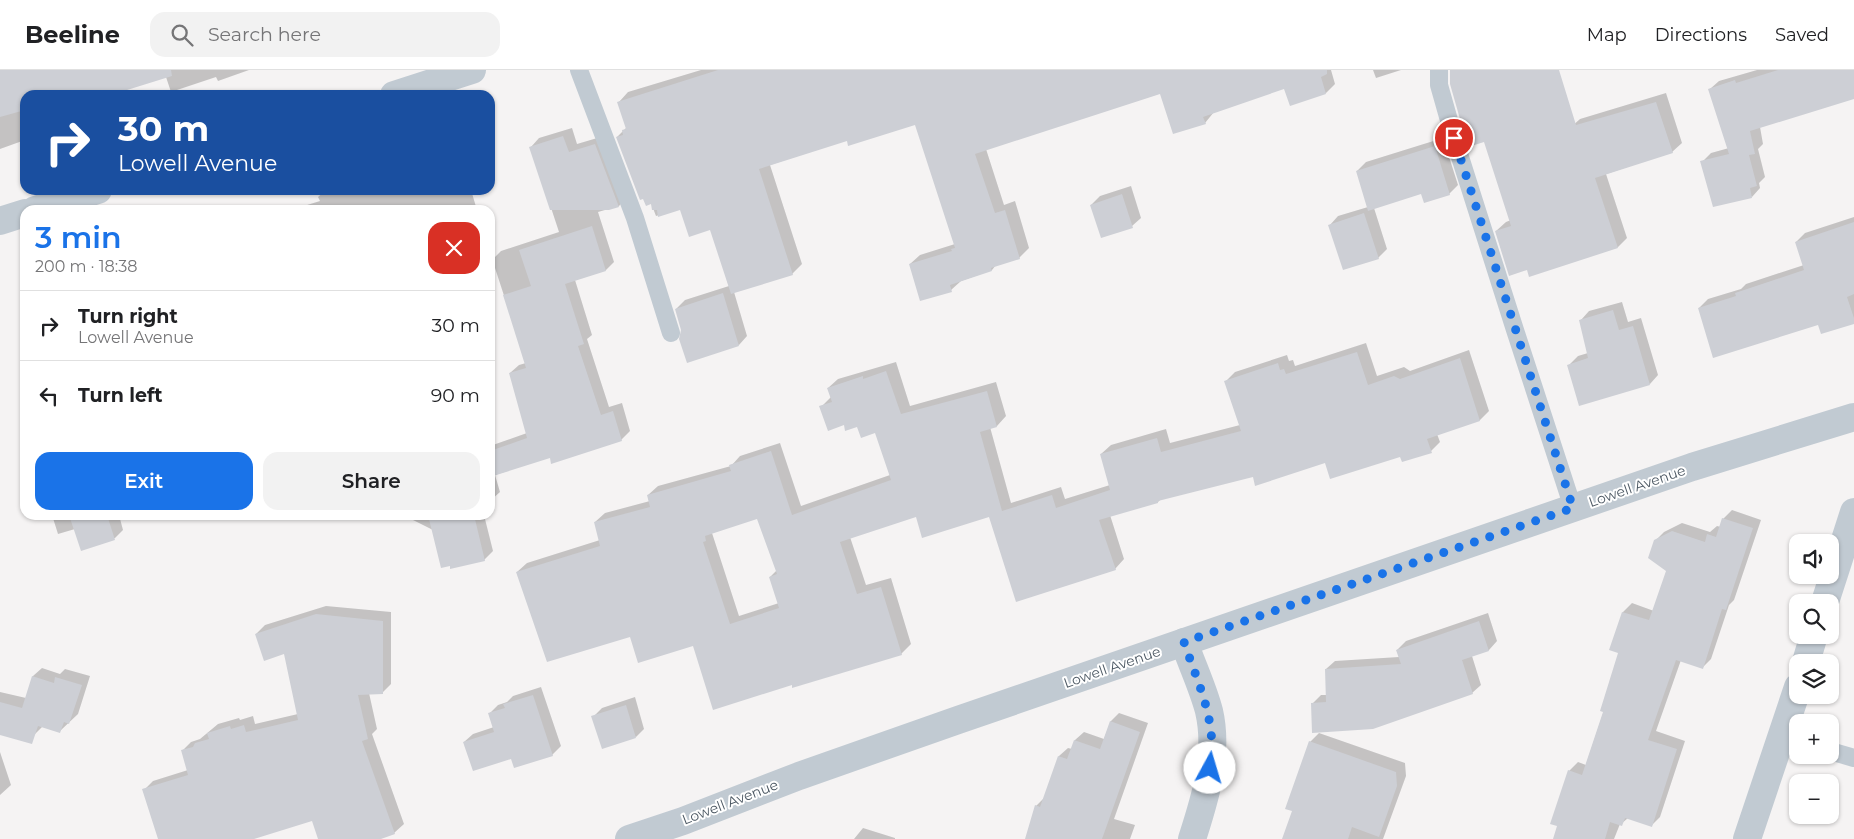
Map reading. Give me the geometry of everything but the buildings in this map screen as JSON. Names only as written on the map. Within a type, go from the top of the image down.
[{"type":"street","points":[[410,90],[472,70]]},
{"type":"street","points":[[51,205],[82,195]]},
{"type":"street","points":[[0,221],[20,215]]},
{"type":"street","name":"Lowell Avenue","points":[[629,839],[682,821],[799,776],[1692,467],[1854,418]]},
{"type":"street","points":[[1828,594],[1854,512]]},
{"type":"street","points":[[1184,642],[1209,711],[1213,750],[1203,805],[1192,839]]},
{"type":"street","points":[[1747,839],[1789,740]]},
{"type":"lane","points":[[579,70],[635,218],[671,333]]},
{"type":"lane","points":[[1439,70],[1439,85],[1454,138],[1573,508]]},
{"type":"lane","points":[[1839,754],[1854,758]]},
{"type":"route","points":[[1210,768],[1213,750],[1209,711],[1184,642],[1573,508],[1454,138]]}]
